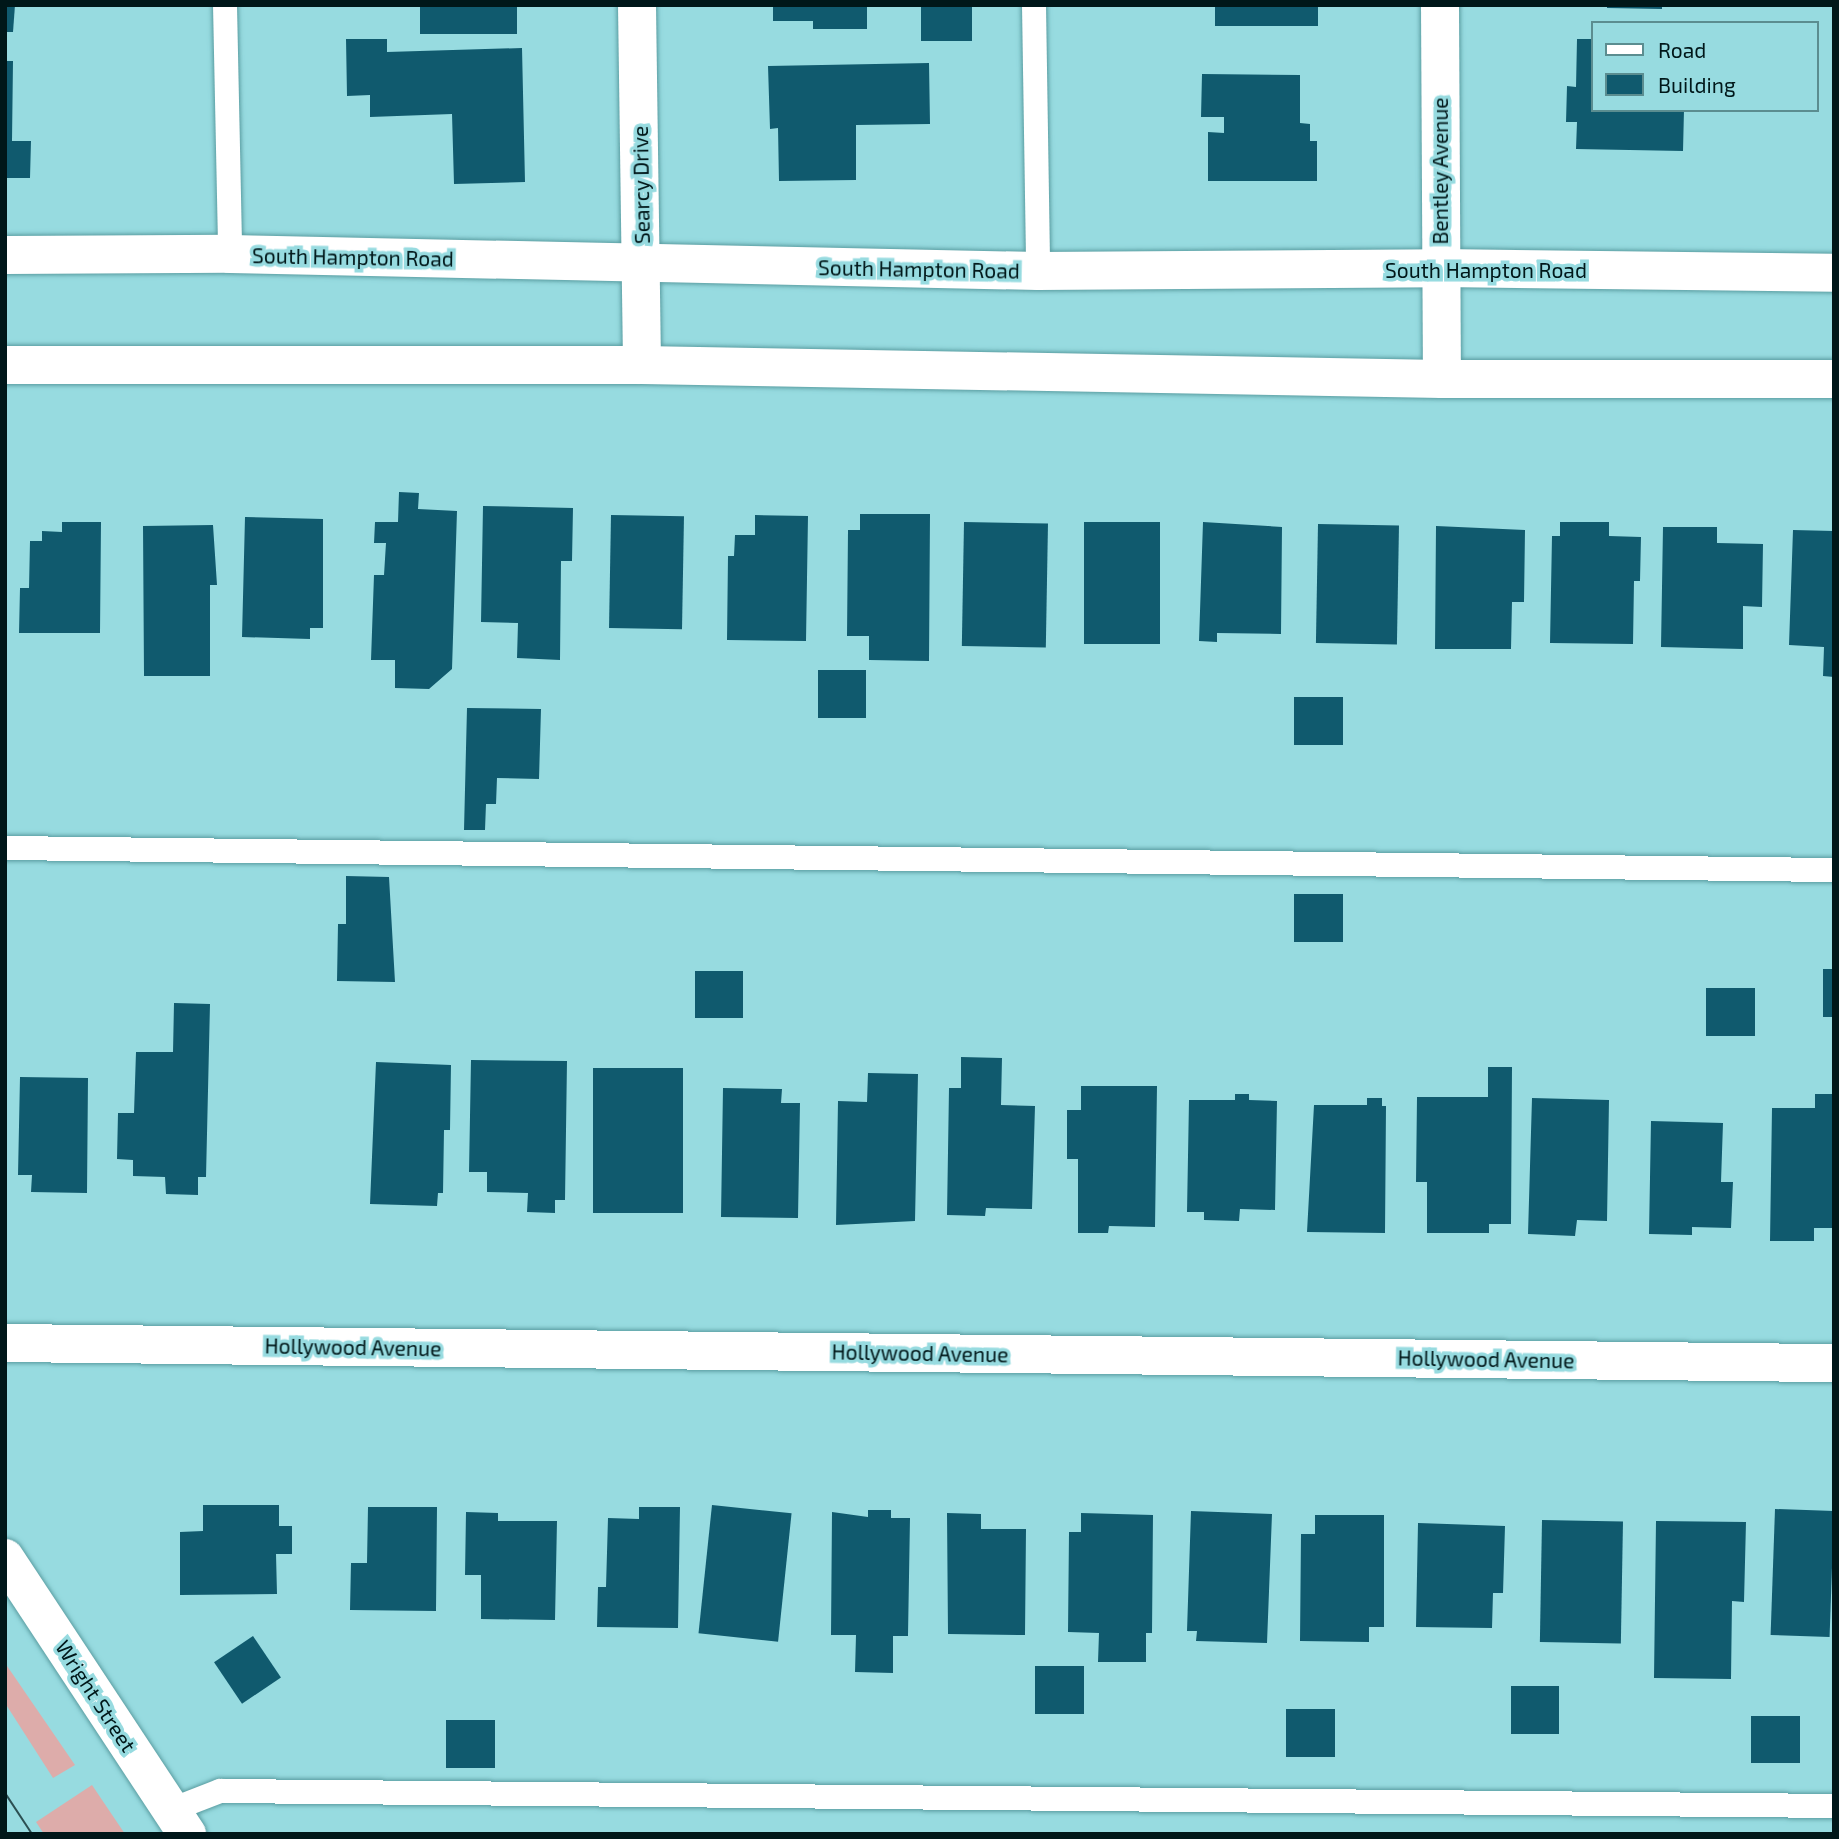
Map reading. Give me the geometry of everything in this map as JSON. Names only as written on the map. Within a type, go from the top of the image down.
[{"type":"main road","name":"Searcy Drive","points":[[637,5],[642,365]]},
{"type":"main road","name":"Bentley Avenue","points":[[1440,5],[1442,379]]},
{"type":"main road","name":"South Hampton Road","points":[[5,255],[230,254],[1038,271],[1441,268],[1834,273]]},
{"type":"main road","points":[[5,365],[642,365],[1442,379],[1834,379]]},
{"type":"main road","name":"Hollywood Avenue","points":[[5,1343],[1834,1363]]},
{"type":"main road","name":"Wright Street","points":[[5,1558],[179,1822]]},
{"type":"lane","points":[[225,5],[230,254]]},
{"type":"lane","points":[[1034,5],[1038,271]]},
{"type":"lane","points":[[5,848],[1834,870]]},
{"type":"lane","points":[[179,1822],[220,1791],[1834,1806]]},
{"type":"shaded area","points":[[5,1663],[75,1765],[53,1778],[5,1703]]},
{"type":"shaded area","points":[[92,1785],[125,1834],[44,1834],[36,1822]]},
{"type":"building","points":[[5,5],[15,5],[13,32],[5,32]]},
{"type":"building","points":[[420,5],[517,5],[517,34],[420,34]]},
{"type":"building","points":[[773,5],[867,5],[867,29],[813,29],[813,21],[773,21]]},
{"type":"building","points":[[921,5],[972,5],[972,41],[921,41]]},
{"type":"building","points":[[1215,5],[1318,5],[1318,26],[1215,26]]},
{"type":"building","points":[[1607,5],[1662,5],[1662,9],[1607,8]]},
{"type":"building","points":[[346,39],[387,39],[387,52],[522,48],[525,182],[454,184],[452,114],[370,117],[370,95],[347,96]]},
{"type":"building","points":[[1577,39],[1590,39],[1590,112],[1684,112],[1683,151],[1576,149],[1577,122],[1566,122],[1567,86],[1576,87]]},
{"type":"building","points":[[5,61],[13,61],[12,141],[31,141],[30,178],[5,178]]},
{"type":"building","points":[[929,63],[930,124],[856,125],[856,180],[779,181],[778,128],[770,129],[768,66]]},
{"type":"building","points":[[1202,74],[1300,75],[1300,123],[1310,124],[1310,141],[1317,141],[1317,181],[1208,181],[1208,132],[1224,133],[1224,117],[1201,117]]},
{"type":"building","points":[[399,492],[419,493],[418,509],[457,511],[452,669],[429,689],[395,688],[395,660],[371,660],[374,575],[384,575],[386,543],[374,543],[375,522],[398,522]]},
{"type":"building","points":[[483,506],[573,508],[572,561],[561,561],[560,660],[517,658],[518,623],[481,622]]},
{"type":"building","points":[[860,514],[930,514],[929,661],[869,660],[869,636],[847,636],[848,530],[860,530]]},
{"type":"building","points":[[611,515],[684,516],[682,629],[609,628]]},
{"type":"building","points":[[755,515],[808,516],[806,641],[727,640],[728,556],[734,556],[735,535],[755,535]]},
{"type":"building","points":[[245,517],[323,519],[323,628],[310,628],[310,639],[242,637]]},
{"type":"building","points":[[62,522],[101,522],[100,633],[19,633],[20,588],[29,588],[30,541],[42,541],[42,531],[62,532]]},
{"type":"building","points":[[964,522],[1048,523],[1046,647],[962,646]]},
{"type":"building","points":[[1084,522],[1160,522],[1160,644],[1084,644]]},
{"type":"building","points":[[1203,522],[1282,527],[1281,634],[1217,633],[1217,642],[1199,641]]},
{"type":"building","points":[[1560,522],[1609,522],[1609,536],[1641,537],[1640,581],[1634,581],[1633,644],[1550,643],[1552,536],[1560,536]]},
{"type":"building","points":[[1318,524],[1399,525],[1397,644],[1316,643]]},
{"type":"building","points":[[213,525],[217,585],[210,585],[210,676],[144,676],[143,526]]},
{"type":"building","points":[[1436,526],[1525,530],[1524,602],[1512,602],[1511,649],[1435,649]]},
{"type":"building","points":[[1663,527],[1717,527],[1717,543],[1763,544],[1762,607],[1743,606],[1743,649],[1661,647]]},
{"type":"building","points":[[1793,530],[1834,531],[1834,677],[1823,676],[1824,647],[1789,645]]},
{"type":"building","points":[[818,670],[866,670],[866,718],[818,718]]},
{"type":"building","points":[[1294,697],[1343,697],[1343,745],[1294,745]]},
{"type":"building","points":[[467,708],[541,709],[539,779],[497,778],[496,804],[486,804],[485,830],[464,830]]},
{"type":"building","points":[[346,876],[389,877],[395,982],[337,981],[338,924],[346,924]]},
{"type":"building","points":[[1294,894],[1343,894],[1343,942],[1294,942]]},
{"type":"building","points":[[1823,969],[1834,969],[1834,1017],[1823,1017]]},
{"type":"building","points":[[695,971],[743,971],[743,1018],[695,1018]]},
{"type":"building","points":[[1706,988],[1755,988],[1755,1036],[1706,1036]]},
{"type":"building","points":[[174,1003],[210,1004],[206,1177],[198,1177],[198,1195],[166,1194],[165,1177],[133,1176],[133,1160],[117,1159],[118,1113],[134,1113],[136,1052],[173,1052]]},
{"type":"building","points":[[961,1057],[1002,1058],[1001,1105],[1035,1106],[1032,1209],[986,1208],[985,1216],[947,1215],[949,1088],[961,1088]]},
{"type":"building","points":[[471,1060],[567,1061],[565,1200],[555,1200],[555,1213],[527,1212],[528,1193],[487,1192],[487,1172],[469,1172]]},
{"type":"building","points":[[376,1062],[451,1065],[450,1130],[444,1130],[443,1193],[438,1193],[437,1206],[370,1204]]},
{"type":"building","points":[[1488,1067],[1512,1067],[1511,1224],[1489,1224],[1489,1233],[1427,1233],[1427,1182],[1416,1182],[1417,1097],[1488,1097]]},
{"type":"building","points":[[593,1068],[683,1068],[683,1213],[593,1213]]},
{"type":"building","points":[[868,1073],[918,1074],[915,1221],[836,1225],[838,1101],[867,1102]]},
{"type":"building","points":[[20,1077],[88,1078],[87,1193],[31,1192],[32,1175],[18,1175]]},
{"type":"building","points":[[1081,1086],[1157,1086],[1155,1227],[1109,1226],[1108,1233],[1078,1233],[1078,1159],[1067,1159],[1067,1110],[1081,1110]]},
{"type":"building","points":[[723,1088],[782,1089],[781,1103],[800,1103],[798,1218],[721,1217]]},
{"type":"building","points":[[1235,1094],[1249,1094],[1249,1100],[1277,1101],[1275,1210],[1240,1209],[1239,1221],[1204,1220],[1204,1212],[1187,1212],[1189,1100],[1235,1100]]},
{"type":"building","points":[[1815,1094],[1834,1094],[1834,1228],[1814,1228],[1814,1241],[1770,1241],[1772,1108],[1815,1108]]},
{"type":"building","points":[[1367,1098],[1382,1098],[1382,1106],[1386,1106],[1385,1233],[1307,1232],[1314,1105],[1367,1105]]},
{"type":"building","points":[[1532,1098],[1609,1100],[1607,1221],[1577,1220],[1575,1236],[1528,1234]]},
{"type":"building","points":[[1651,1121],[1723,1123],[1721,1182],[1733,1182],[1731,1228],[1692,1227],[1692,1235],[1649,1234]]},
{"type":"building","points":[[203,1505],[279,1505],[279,1526],[292,1526],[292,1554],[276,1554],[277,1594],[180,1595],[180,1532],[203,1531]]},
{"type":"building","points":[[712,1505],[792,1513],[778,1642],[699,1633]]},
{"type":"building","points":[[368,1507],[437,1507],[436,1611],[350,1610],[351,1563],[367,1563]]},
{"type":"building","points":[[639,1507],[680,1507],[678,1628],[597,1627],[598,1587],[606,1587],[608,1518],[639,1519]]},
{"type":"building","points":[[1775,1509],[1834,1511],[1830,1637],[1771,1635]]},
{"type":"building","points":[[868,1510],[891,1510],[891,1518],[910,1518],[908,1636],[893,1636],[893,1673],[855,1672],[856,1635],[831,1635],[832,1512],[868,1517]]},
{"type":"building","points":[[1191,1511],[1272,1514],[1267,1643],[1196,1641],[1197,1631],[1187,1631]]},
{"type":"building","points":[[466,1512],[498,1513],[498,1521],[557,1521],[555,1620],[481,1619],[481,1575],[465,1575]]},
{"type":"building","points":[[947,1513],[981,1514],[981,1529],[1026,1529],[1025,1635],[948,1634]]},
{"type":"building","points":[[1081,1513],[1153,1515],[1152,1633],[1146,1633],[1146,1662],[1098,1662],[1099,1633],[1068,1632],[1069,1532],[1081,1532]]},
{"type":"building","points":[[1315,1515],[1384,1515],[1384,1627],[1369,1627],[1369,1642],[1300,1641],[1301,1534],[1315,1534]]},
{"type":"building","points":[[1542,1520],[1623,1521],[1621,1643],[1540,1642]]},
{"type":"building","points":[[1656,1521],[1746,1522],[1744,1602],[1732,1601],[1731,1679],[1654,1678]]},
{"type":"building","points":[[1418,1523],[1505,1526],[1503,1593],[1493,1593],[1492,1628],[1416,1627]]},
{"type":"building","points":[[253,1636],[281,1677],[242,1704],[214,1662]]},
{"type":"building","points":[[1035,1666],[1084,1666],[1084,1714],[1035,1714]]},
{"type":"building","points":[[1511,1686],[1559,1686],[1559,1734],[1511,1734]]},
{"type":"building","points":[[1286,1709],[1335,1709],[1335,1757],[1286,1757]]},
{"type":"building","points":[[1751,1716],[1800,1716],[1800,1763],[1751,1763]]},
{"type":"building","points":[[446,1720],[495,1720],[495,1768],[446,1768]]},
{"type":"tram line","points":[[5,1793],[32,1834]]}]
